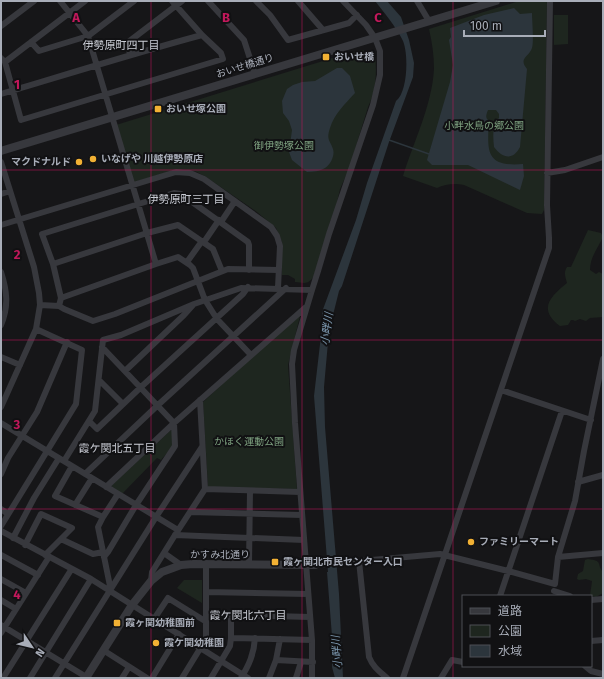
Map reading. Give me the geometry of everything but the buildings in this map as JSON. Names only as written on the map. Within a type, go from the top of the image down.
[{"type":"street","points":[[1,26],[34,1]]},
{"type":"street","points":[[60,1],[88,36],[111,118],[156,264]]},
{"type":"street","points":[[85,1],[31,42],[3,60],[21,120],[223,59],[221,53],[202,35],[174,3]]},
{"type":"street","points":[[31,42],[39,51],[88,36],[134,1]]},
{"type":"street","points":[[130,54],[127,43],[174,3],[182,1]]},
{"type":"street","points":[[208,1],[244,40],[255,74]]},
{"type":"street","points":[[256,1],[270,15],[288,40],[349,23],[357,15]]},
{"type":"street","points":[[298,1],[323,30]]},
{"type":"street","points":[[312,678],[312,640],[308,594],[311,565],[304,540],[300,492],[292,375],[294,350],[306,307],[377,90],[380,75],[380,51],[378,37],[343,1]]},
{"type":"street","name":"おいせ橋通り","points":[[1,151],[378,37],[477,4],[496,1]]},
{"type":"street","points":[[403,678],[549,248],[547,173],[550,1]]},
{"type":"street","points":[[420,3],[426,22]]},
{"type":"street","points":[[1,94],[96,66],[130,54],[202,35]]},
{"type":"street","points":[[547,173],[565,170],[602,158],[603,165]]},
{"type":"street","points":[[1,162],[34,267],[40,293],[40,305],[36,329],[1,407]]},
{"type":"street","points":[[1,224],[19,220],[176,172],[198,175],[271,227],[277,236],[280,246],[278,288]]},
{"type":"street","points":[[1,194],[10,191]]},
{"type":"street","points":[[59,306],[61,298],[53,264],[42,234],[174,193],[178,193],[248,242],[249,270]]},
{"type":"street","points":[[187,262],[235,201]]},
{"type":"street","points":[[53,264],[147,233],[178,225],[203,241],[216,252],[222,271]]},
{"type":"street","points":[[61,298],[178,257],[187,262],[193,268],[204,300],[217,318],[252,355]]},
{"type":"street","points":[[40,305],[59,306],[93,321],[115,314],[228,269],[278,270]]},
{"type":"street","points":[[1,272],[7,298],[6,311],[1,325]]},
{"type":"street","points":[[89,421],[97,429],[243,294],[248,287]]},
{"type":"street","points":[[13,538],[34,498],[95,411],[103,340],[204,300],[241,288],[286,288],[312,290]]},
{"type":"street","points":[[85,474],[286,288]]},
{"type":"street","points":[[125,371],[194,304]]},
{"type":"street","points":[[106,487],[174,422],[306,307]]},
{"type":"street","points":[[1,526],[76,404],[82,350],[36,329]]},
{"type":"street","points":[[1,474],[8,458],[37,412],[67,342]]},
{"type":"street","points":[[61,540],[93,554],[103,554],[108,552],[136,505],[175,446],[174,422],[102,347]]},
{"type":"street","points":[[1,357],[20,364]]},
{"type":"street","points":[[554,594],[558,557],[575,501],[591,420],[601,380],[603,359]]},
{"type":"street","points":[[99,380],[123,404]]},
{"type":"street","points":[[501,390],[591,420]]},
{"type":"street","points":[[151,581],[152,572],[205,489],[200,400]]},
{"type":"street","points":[[500,595],[562,411]]},
{"type":"street","points":[[1,423],[156,517],[176,533],[304,540]]},
{"type":"street","points":[[55,678],[111,591],[156,517],[202,447]]},
{"type":"street","points":[[72,466],[54,495],[103,517]]},
{"type":"street","points":[[578,482],[603,475]]},
{"type":"street","points":[[75,505],[92,478]]},
{"type":"street","points":[[205,489],[300,492]]},
{"type":"street","points":[[249,565],[250,491]]},
{"type":"street","points":[[111,591],[98,527],[118,494]]},
{"type":"street","points":[[1,509],[8,514]]},
{"type":"street","points":[[190,512],[302,516]]},
{"type":"street","points":[[1,634],[3,626],[38,575],[47,556],[72,528],[41,514],[25,545]]},
{"type":"street","points":[[1,531],[111,591],[222,661],[244,677],[254,652],[255,638]]},
{"type":"street","points":[[164,553],[181,565]]},
{"type":"street","points":[[558,557],[603,553]]},
{"type":"street","points":[[311,565],[440,554],[555,584]]},
{"type":"street","points":[[1,555],[38,575]]},
{"type":"street","points":[[357,561],[369,657],[375,668],[387,678]]},
{"type":"street","points":[[182,678],[206,639],[206,564]]},
{"type":"street","name":"かすみ北通り","points":[[87,678],[132,605],[151,581],[162,572],[181,565],[311,565]]},
{"type":"street","points":[[3,678],[71,570]]},
{"type":"street","points":[[1,579],[26,593]]},
{"type":"street","points":[[30,678],[91,580]]},
{"type":"street","points":[[206,592],[308,594]]},
{"type":"street","points":[[154,619],[168,598],[205,621]]},
{"type":"street","points":[[592,600],[603,599]]},
{"type":"street","points":[[1,600],[16,609]]},
{"type":"street","points":[[206,614],[231,616],[310,617]]},
{"type":"street","points":[[211,678],[230,646],[231,616]]},
{"type":"street","points":[[3,626],[87,678]]},
{"type":"street","points":[[152,678],[179,634]]},
{"type":"street","points":[[231,638],[312,640]]},
{"type":"street","points":[[269,678],[276,660],[280,639]]},
{"type":"street","points":[[592,641],[603,640]]},
{"type":"street","points":[[103,650],[147,678]]},
{"type":"street","points":[[276,660],[313,662]]},
{"type":"street","points":[[441,678],[452,660],[462,662]]},
{"type":"street","points":[[296,678],[301,662]]},
{"type":"street","points":[[122,678],[129,667]]},
{"type":"street","points":[[586,667],[591,671],[603,674]]},
{"type":"street","points":[[589,678],[591,671]]},
{"type":"green space","name":"小畔水鳥の郷公園","points":[[519,1],[547,1],[544,210],[542,214],[527,213],[464,185],[450,184],[437,188],[403,176],[422,123],[433,82],[434,59],[429,29]]},
{"type":"green space","points":[[554,15],[568,15],[568,44],[554,45]]},
{"type":"green space","name":"御伊勢塚公園","points":[[363,50],[369,55],[375,55],[376,75],[373,95],[349,169],[340,189],[336,207],[314,276],[308,282],[295,282],[295,279],[288,275],[282,275],[282,242],[276,228],[257,212],[206,177],[197,172],[183,169],[171,171],[135,182],[133,180],[116,125]]},
{"type":"green space","points":[[588,230],[601,233],[603,237],[593,257],[590,270],[596,274],[599,272],[603,274],[603,317],[590,318],[586,321],[580,319],[575,321],[571,320],[568,325],[560,326],[549,314],[549,303],[556,293],[567,283],[565,271],[567,267],[571,267]]},
{"type":"green space","name":"かほく運動公園","points":[[301,312],[288,365],[297,489],[208,487],[203,402]]},
{"type":"green space","points":[[171,430],[173,431],[174,445],[161,460],[157,458],[122,494],[112,488],[112,485]]},
{"type":"green space","points":[[588,559],[598,562],[603,572],[603,593],[596,597],[590,595],[592,581],[577,579],[578,574],[583,571],[585,560]]},
{"type":"green space","points":[[184,580],[202,580],[202,603],[177,588]]},
{"type":"water","name":"小畔川","points":[[375,1],[387,1],[401,17],[409,40],[414,63],[413,77],[389,142],[342,286],[339,291],[329,331],[324,387],[325,427],[339,594],[343,678],[335,678],[332,667],[333,649],[328,572],[314,396],[322,327],[322,312],[356,220],[367,183],[396,101],[400,96],[405,81],[406,52],[402,39]]},
{"type":"water","points":[[514,8],[520,14],[532,13],[533,45],[531,51],[524,60],[527,69],[520,147],[514,154],[511,156],[504,156],[494,147],[493,139],[495,124],[499,118],[499,114],[496,110],[488,110],[486,116],[489,121],[488,141],[491,155],[495,160],[502,163],[523,164],[524,176],[520,190],[468,165],[432,165],[427,160],[450,82],[453,65],[449,40],[451,37],[450,28],[484,15]]},
{"type":"water","points":[[337,68],[342,68],[350,76],[355,93],[337,114],[330,128],[328,138],[333,149],[333,157],[331,162],[323,169],[307,172],[292,160],[289,152],[292,130],[289,121],[283,113],[282,101],[287,89],[293,85],[302,82],[315,81]]},
{"type":"waterway","points":[[389,140],[429,154]]},
{"type":"place","name":"おいせ橋","points":[[326,57]]},
{"type":"place","name":"おいせ塚公園","points":[[158,109]]},
{"type":"place","name":"いなげや 川越伊勢原店","points":[[93,159]]},
{"type":"place","name":"マクドナルド","points":[[79,162]]},
{"type":"place","name":"ファミリーマート","points":[[471,542]]},
{"type":"place","name":"霞ヶ関北市民センター入口","points":[[275,562]]},
{"type":"place","name":"霞ヶ関幼稚園前","points":[[117,623]]},
{"type":"place","name":"霞ケ関幼稚園","points":[[156,643]]},
{"type":"district","name":"伊勢原町四丁目","points":[[121,45]]},
{"type":"district","name":"伊勢原町三丁目","points":[[186,199]]},
{"type":"district","name":"霞ケ関北五丁目","points":[[117,448]]},
{"type":"district","name":"霞ケ関北六丁目","points":[[248,615]]}]
